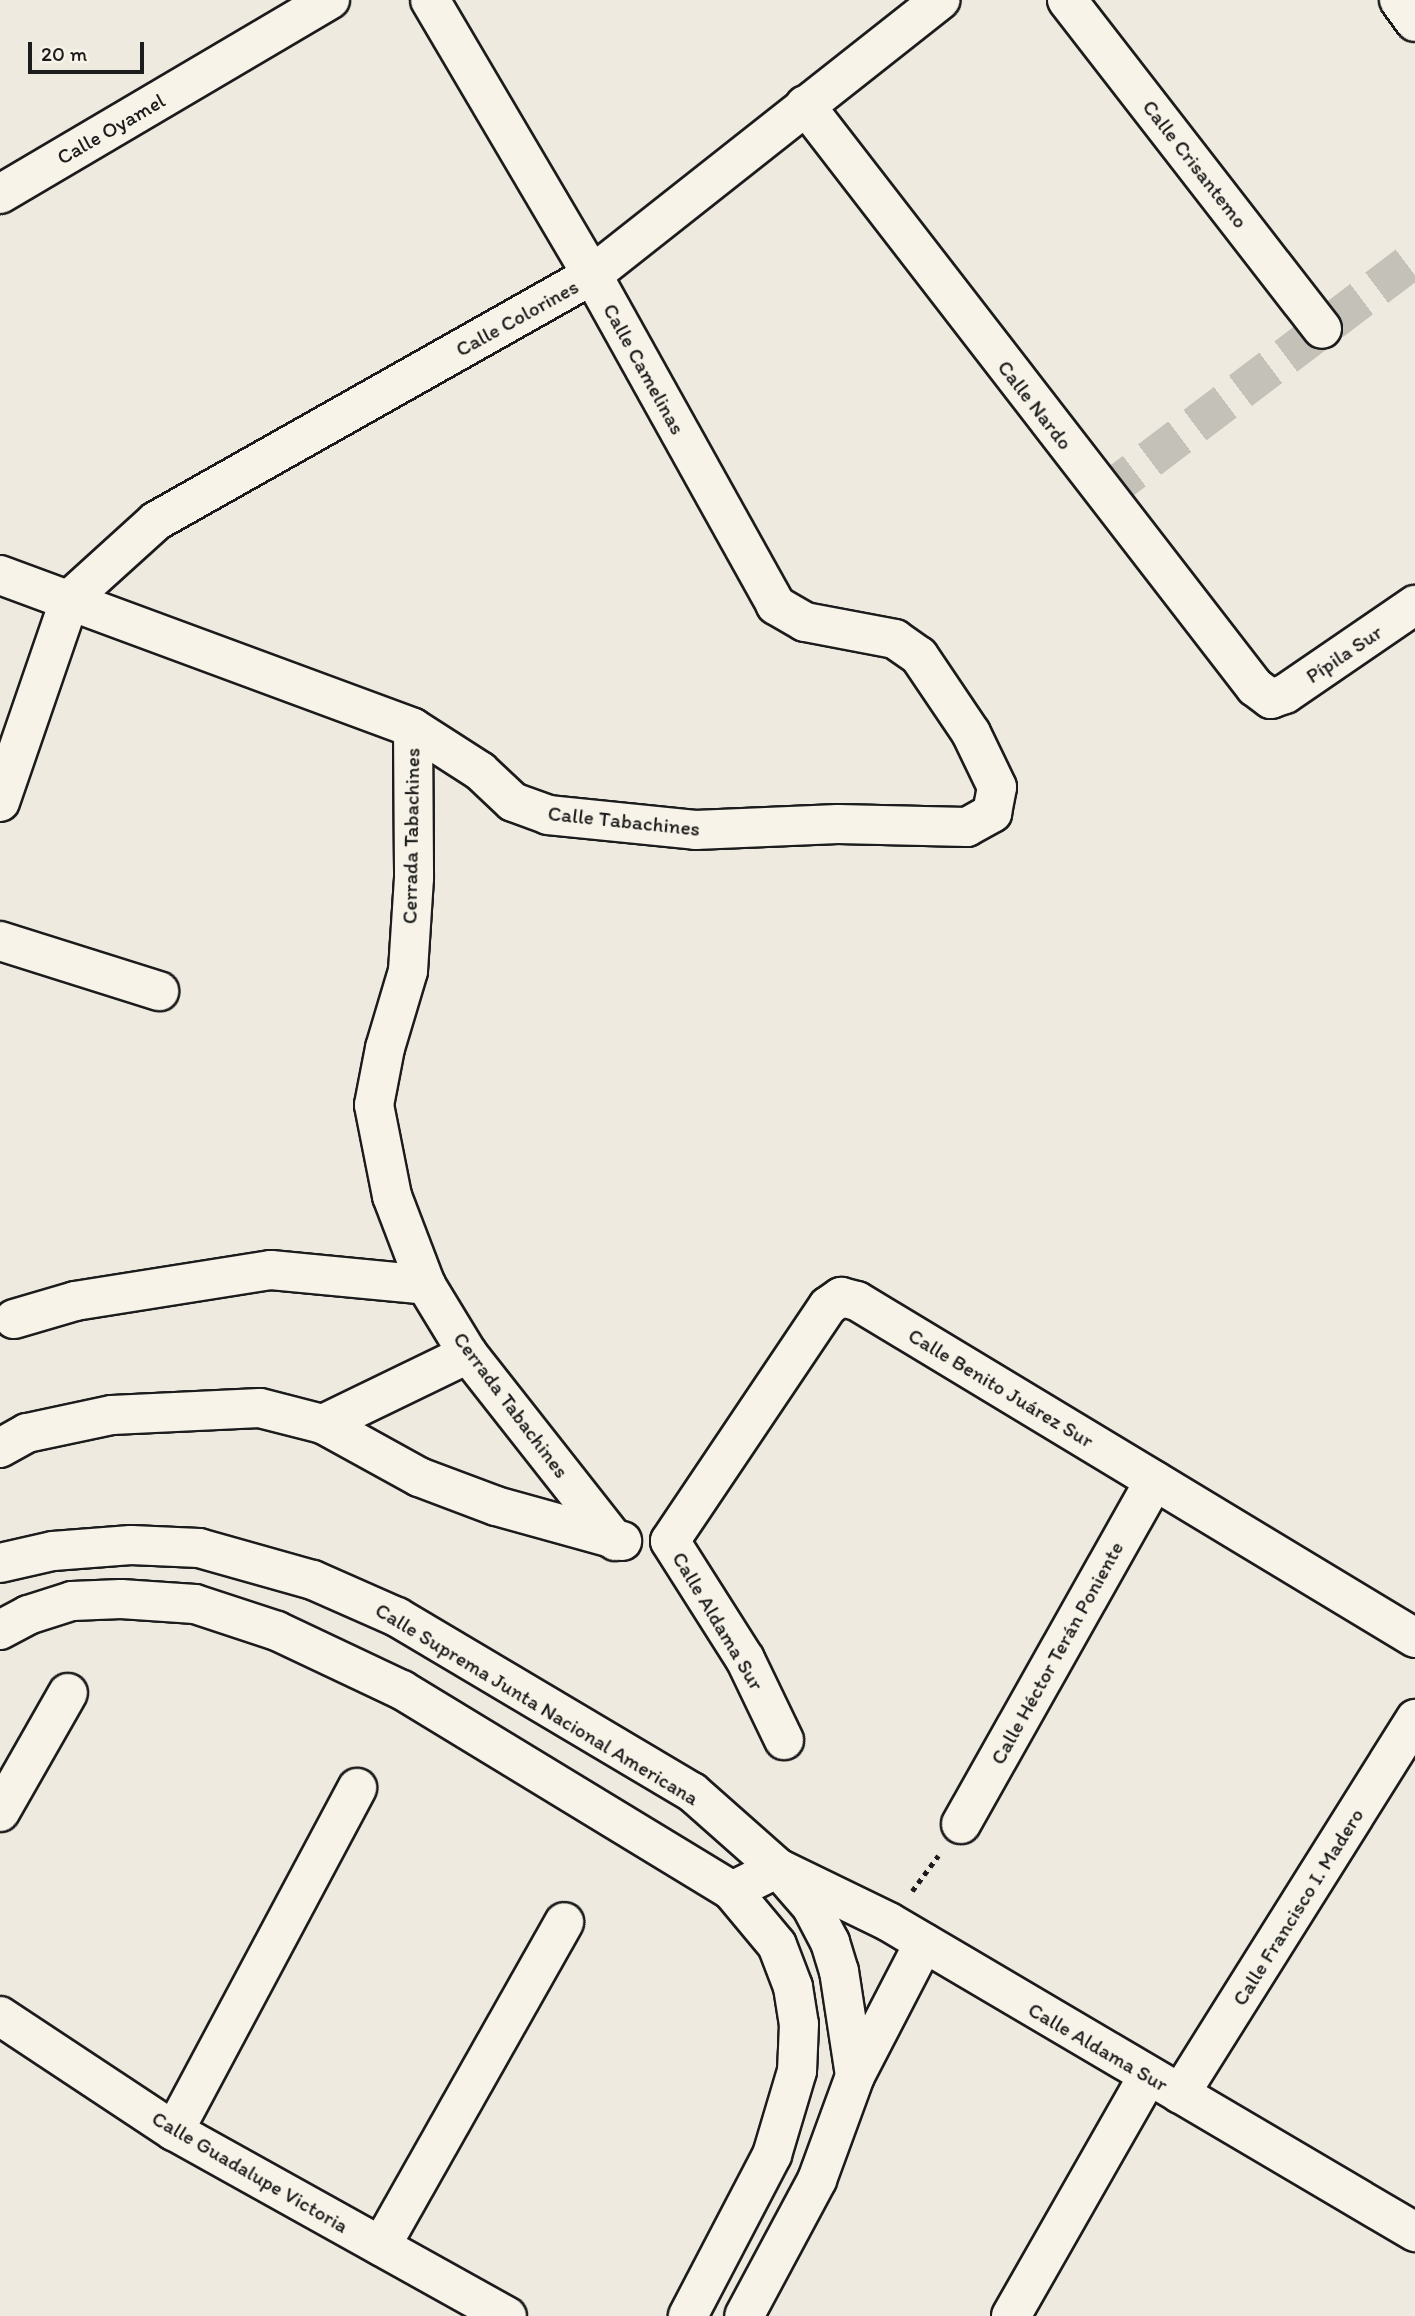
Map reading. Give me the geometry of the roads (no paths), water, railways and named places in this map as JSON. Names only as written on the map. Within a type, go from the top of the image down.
[{"type":"street","name":"Calle Oyamel","points":[[0,194],[330,0]]},
{"type":"street","name":"Calle Camelinas","points":[[430,0],[592,275],[776,606],[805,622],[895,639],[919,656]]},
{"type":"street","name":"Calle Colorines","points":[[70,599],[156,521],[592,275],[940,0]]},
{"type":"street","name":"Calle Crisantemo","points":[[1068,0],[1322,329]]},
{"type":"street","points":[[1399,0],[1415,22]]},
{"type":"street","name":"Calle Nardo","points":[[805,105],[1171,580],[1255,687],[1271,699]]},
{"type":"street","name":"Calle Tabachines","points":[[0,575],[413,728],[480,771],[513,802],[548,815],[695,830],[838,824],[967,827],[992,813],[997,787],[971,733],[919,656]]},
{"type":"street","points":[[0,802],[70,599]]},
{"type":"street","name":"Pípila Sur","points":[[1271,699],[1415,605]]},
{"type":"street","name":"Cerrada Tabachines","points":[[413,728],[414,878],[408,971],[384,1048],[374,1105],[392,1196],[426,1285],[468,1354],[615,1541]]},
{"type":"street","points":[[0,941],[159,991]]},
{"type":"street","points":[[13,1319],[129,1291],[271,1270],[426,1285]]},
{"type":"street","name":"Calle Benito Juárez Sur","points":[[670,1541],[828,1306],[841,1297],[857,1301],[1415,1638]]},
{"type":"street","points":[[323,1424],[468,1354]]},
{"type":"street","points":[[0,1448],[27,1433],[112,1415],[206,1408],[260,1408],[323,1424],[419,1477],[496,1506],[615,1541],[670,1541]]},
{"type":"street","name":"Calle Héctor Terán Poniente","points":[[961,1824],[1154,1482]]},
{"type":"street","name":"Calle Aldama Sur","points":[[670,1541],[745,1659],[784,1740]]},
{"type":"street","name":"Calle Suprema Junta Nacional Americana","points":[[0,1563],[53,1551],[131,1545],[199,1548],[313,1580],[397,1617],[692,1792],[778,1868],[811,1906],[830,1942],[839,1972],[855,2076],[817,2180],[744,2316]]},
{"type":"street","points":[[0,1630],[28,1615],[72,1601],[121,1599],[194,1605],[276,1632],[402,1690],[732,1891],[777,1945],[793,1987],[799,2024],[797,2071],[772,2155],[688,2316]]},
{"type":"street","points":[[0,1812],[68,1693]]},
{"type":"street","name":"Calle Francisco I. Madero","points":[[1011,2316],[1164,2086],[1415,1719]]},
{"type":"street","points":[[174,2131],[357,1788]]},
{"type":"street","points":[[732,1891],[778,1868]]},
{"type":"street","name":"Calle Aldama Sur","points":[[778,1868],[888,1922],[1415,2232]]},
{"type":"street","points":[[381,2246],[564,1922]]},
{"type":"street","points":[[855,2076],[924,1943]]},
{"type":"street","name":"Calle Guadalupe Victoria","points":[[0,2016],[174,2131],[507,2316]]},
{"type":"tunnel","points":[[1104,494],[1415,259]]}]
